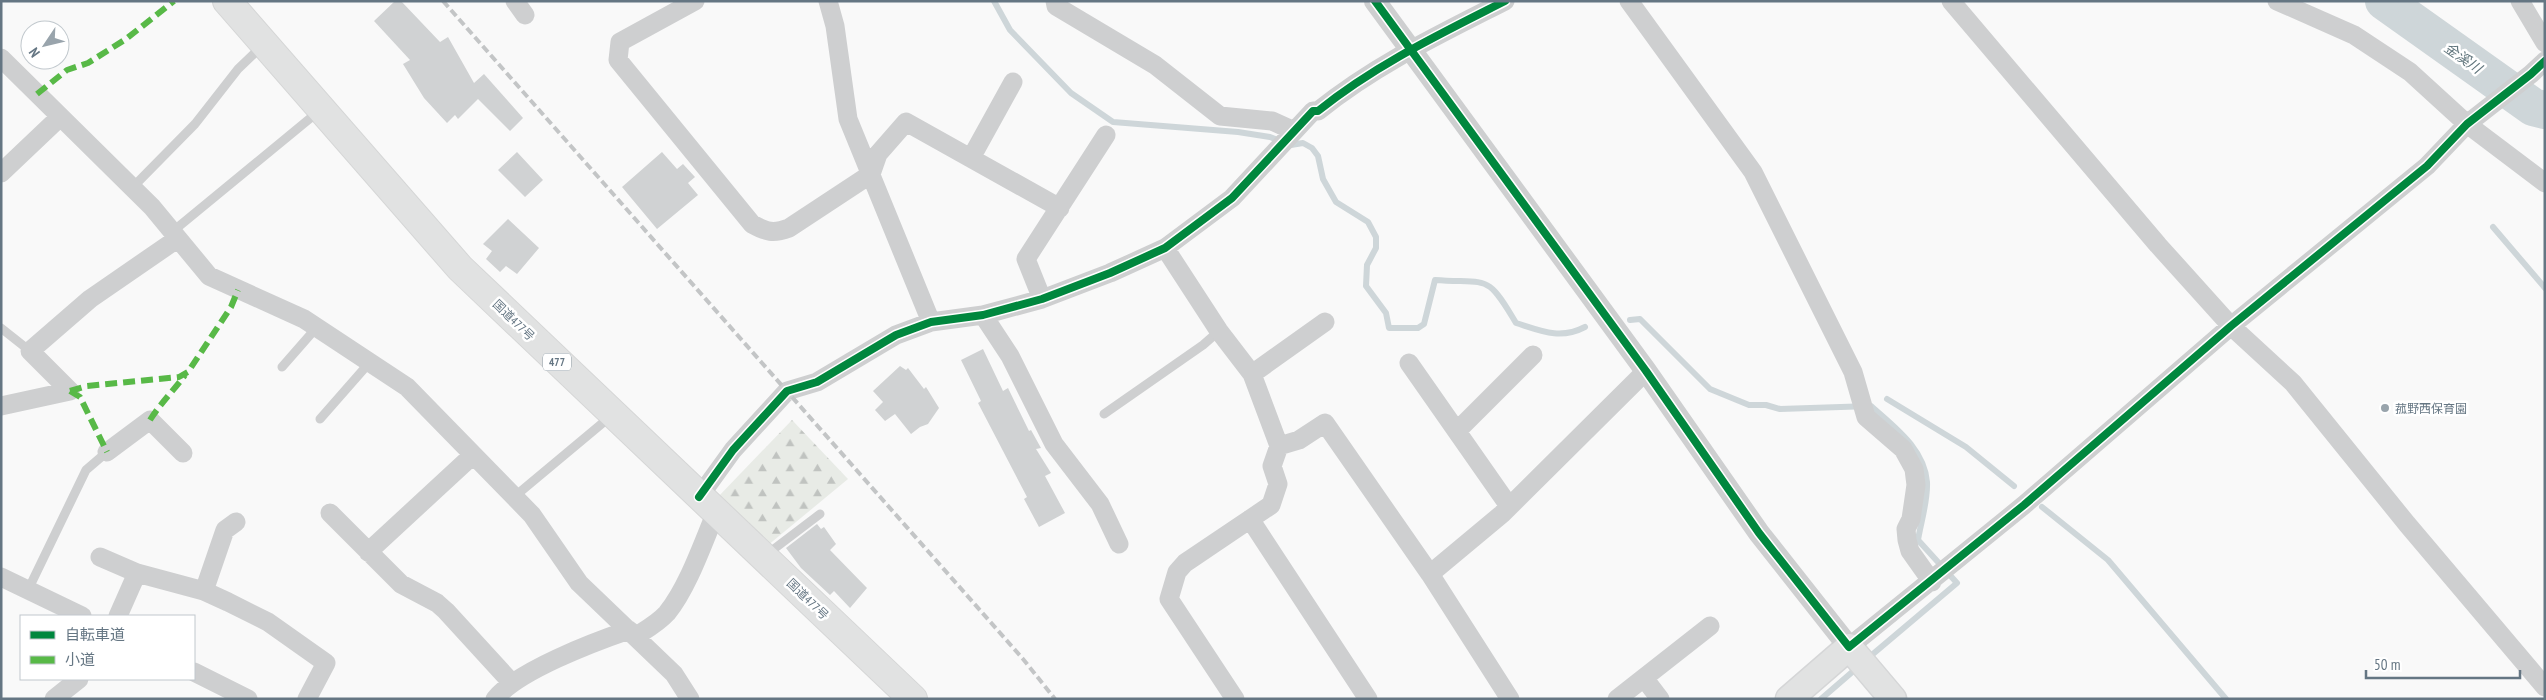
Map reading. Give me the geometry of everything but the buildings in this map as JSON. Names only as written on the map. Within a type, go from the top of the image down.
[{"type":"highway","name":"国道477号","points":[[227,1],[320,110],[460,268],[913,699]]},
{"type":"main road","points":[[1789,699],[1851,650],[1893,699]]},
{"type":"street","points":[[694,1],[620,42],[618,60],[752,224],[768,232],[777,233],[789,228],[871,174],[878,154],[906,122],[1060,208]]},
{"type":"street","points":[[828,1],[835,26],[848,120],[859,151],[871,174],[931,322]]},
{"type":"street","points":[[1055,1],[1056,6],[1087,26],[1155,64],[1220,116],[1272,122],[1292,133]]},
{"type":"street","points":[[1375,1],[1646,371],[1759,533],[1851,650],[2231,326],[2427,166],[2467,124],[2484,113],[2545,60]]},
{"type":"street","points":[[495,699],[511,682],[587,645],[655,625],[667,612],[694,565],[708,505],[733,450],[787,391],[816,382],[896,336],[931,322],[983,315],[1042,299],[1110,273],[1165,248],[1232,198],[1313,111],[1318,111],[1346,88],[1409,49],[1505,1]]},
{"type":"street","points":[[1629,1],[1753,172],[1853,372],[1866,417],[1903,450],[1914,469],[1916,485],[1910,519],[1906,529],[1906,540],[1910,551],[1933,580]]},
{"type":"street","points":[[1951,1],[2158,246],[2231,326],[2293,383],[2545,687]]},
{"type":"street","points":[[2277,1],[2354,35],[2410,72],[2467,124],[2545,183]]},
{"type":"street","points":[[2520,1],[2545,43]]},
{"type":"street","points":[[1,58],[152,207],[209,276],[317,327],[407,387],[450,434],[532,515],[579,583],[674,674],[690,699]]},
{"type":"street","points":[[971,158],[1013,82]]},
{"type":"street","points":[[1,173],[60,117]]},
{"type":"street","points":[[1042,299],[1026,259],[1106,135]]},
{"type":"street","points":[[1,406],[70,391],[30,351],[90,299],[175,235]]},
{"type":"street","points":[[1165,248],[1219,331],[1252,374],[1279,446],[1272,466],[1278,484],[1271,505],[1185,563],[1177,572],[1169,599],[1235,699]]},
{"type":"street","points":[[983,315],[1010,356],[1054,444],[1100,504],[1119,544]]},
{"type":"street","points":[[1252,374],[1325,322]]},
{"type":"street","points":[[1457,431],[1533,355]]},
{"type":"street","points":[[1409,363],[1510,506]]},
{"type":"street","points":[[1430,574],[1510,506],[1646,371]]},
{"type":"street","points":[[107,452],[150,420],[183,453]]},
{"type":"street","points":[[1279,446],[1299,440],[1325,423],[1430,574],[1510,699]]},
{"type":"street","points":[[368,552],[473,455]]},
{"type":"street","points":[[330,513],[401,584],[441,607],[511,682]]},
{"type":"street","points":[[1250,519],[1368,699]]},
{"type":"street","points":[[204,591],[225,530],[236,522]]},
{"type":"street","points":[[100,557],[137,573],[204,591],[268,622],[326,663],[307,699]]},
{"type":"street","points":[[118,615],[137,573]]},
{"type":"street","points":[[1,576],[80,615]]},
{"type":"street","points":[[1617,699],[1710,626]]},
{"type":"street","points":[[195,672],[248,699]]},
{"type":"street","points":[[1644,678],[1660,699]]},
{"type":"street","points":[[54,699],[78,680]]},
{"type":"lane","points":[[132,188],[195,124],[238,69],[264,45]]},
{"type":"lane","points":[[175,235],[320,110]]},
{"type":"lane","points":[[282,367],[317,327]]},
{"type":"lane","points":[[1,328],[30,351]]},
{"type":"lane","points":[[1104,414],[1203,345],[1219,331]]},
{"type":"lane","points":[[320,419],[370,362]]},
{"type":"lane","points":[[514,497],[612,414]]},
{"type":"lane","points":[[28,590],[86,470],[107,452]]},
{"type":"lane","points":[[763,557],[820,514]]},
{"type":"green space","points":[[792,420],[848,479],[767,546],[717,498]]},
{"type":"waterway","points":[[994,1],[1010,30],[1071,93],[1113,122],[1238,132],[1270,137],[1291,145],[1303,143],[1312,148],[1318,156],[1323,179],[1336,202],[1368,222],[1376,237],[1376,248],[1367,265],[1366,286],[1386,313],[1389,328],[1418,328],[1424,324],[1435,280],[1484,284],[1498,295],[1516,323],[1534,329],[1559,334],[1576,331],[1585,327]]},
{"type":"waterway","name":"金溪川","points":[[2384,1],[2533,107],[2545,110]]},
{"type":"waterway","points":[[2493,227],[2545,288]]},
{"type":"waterway","points":[[1630,320],[1640,319],[1710,389],[1749,405],[1766,405],[1780,409],[1871,406],[1898,430],[1914,449],[1925,470],[1927,482],[1918,540],[1957,583],[1867,659]]},
{"type":"waterway","points":[[1887,399],[1966,447],[2014,486]]},
{"type":"waterway","points":[[2042,507],[2108,560],[2226,699]]},
{"type":"waterway","points":[[1821,699],[1858,667]]},
{"type":"railway","points":[[443,1],[1023,659],[1055,699]]},
{"type":"marked path","points":[[37,94],[67,70],[88,63],[126,39],[174,1]]},
{"type":"marked path","points":[[70,391],[87,386],[179,377],[188,372],[231,307],[238,290]]},
{"type":"marked path","points":[[150,420],[185,375]]},
{"type":"marked path","points":[[70,391],[80,397],[107,452]]},
{"type":"cycle path","points":[[1375,1],[1646,371],[1759,533],[1849,647],[2024,505],[2231,326],[2427,166],[2467,124],[2545,61]]},
{"type":"cycle path","points":[[699,497],[733,450],[787,391],[817,382],[896,335],[931,322],[983,315],[1042,299],[1110,273],[1165,248],[1232,198],[1313,111],[1318,111],[1362,79],[1408,51],[1505,1]]},
{"type":"place","name":"菰野西保育園","points":[[2385,408]]}]
